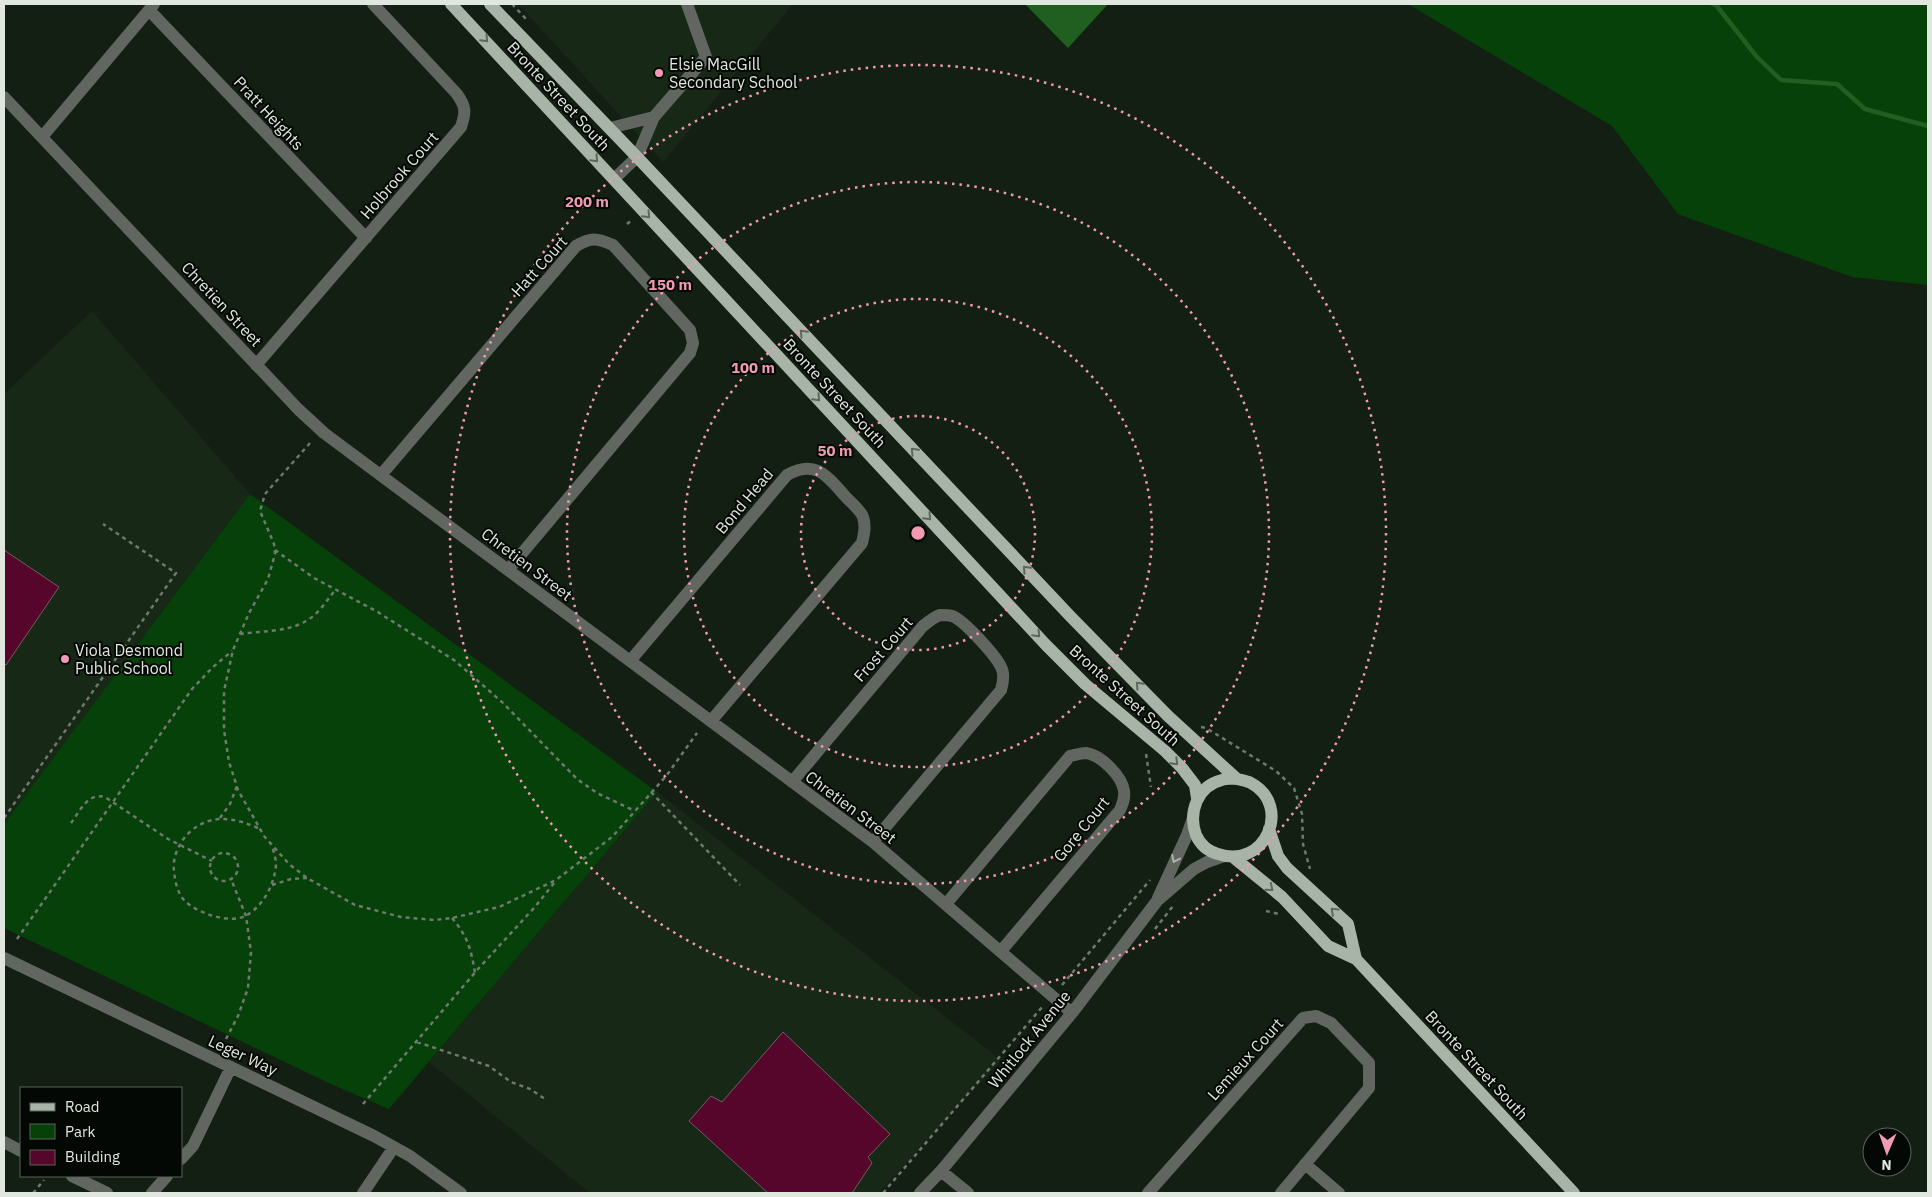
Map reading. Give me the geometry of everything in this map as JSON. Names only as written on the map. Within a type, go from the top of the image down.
[{"type":"main road","name":"Bronte Street South","points":[[451,4],[1046,645],[1085,684],[1165,751],[1184,770],[1195,785],[1198,798]]},
{"type":"main road","name":"Bronte Street South","points":[[490,4],[610,128],[1064,610],[1168,716],[1237,778]]},
{"type":"main road","points":[[1237,778],[1252,784],[1263,793],[1270,807],[1271,822],[1267,836],[1258,848],[1243,856],[1228,856],[1212,852],[1199,843],[1193,828],[1192,813],[1198,798],[1208,787],[1221,780],[1237,778]]},
{"type":"main road","points":[[1269,829],[1278,856],[1287,868],[1348,924],[1356,959]]},
{"type":"main road","name":"Bronte Street South","points":[[1228,856],[1282,897],[1328,946],[1356,959],[1574,1193]]},
{"type":"street","name":"Holbrook Court","points":[[256,365],[461,127],[465,116],[464,104],[457,94],[372,4]]},
{"type":"street","points":[[614,179],[637,157],[654,117],[706,57],[687,4]]},
{"type":"street","name":"Pratt Heights","points":[[152,7],[366,238]]},
{"type":"street","points":[[42,137],[152,7]]},
{"type":"street","name":"Chretien Street","points":[[4,97],[256,365],[324,433],[873,842],[1001,950],[1072,1013]]},
{"type":"street","points":[[610,128],[654,117]]},
{"type":"street","name":"Hatt Court","points":[[381,475],[576,246],[588,239],[603,241],[613,245],[690,330],[693,342],[690,353],[508,570]]},
{"type":"street","name":"Bond Head","points":[[630,660],[788,475],[798,469],[809,468],[823,473],[863,516],[865,530],[862,543],[710,721]]},
{"type":"street","name":"Frost Court","points":[[792,782],[923,626],[940,615],[953,616],[997,659],[1002,669],[1003,680],[1001,690],[873,842]]},
{"type":"street","name":"Gore Court","points":[[946,904],[1070,756],[1084,753],[1095,756],[1105,764],[1121,781],[1124,790],[1124,800],[1120,810],[1001,950]]},
{"type":"street","name":"Whitlock Avenue","points":[[1157,901],[1188,835],[1193,818]]},
{"type":"street","name":"Whitlock Avenue","points":[[920,1193],[941,1171],[1072,1013],[1157,901],[1194,869],[1207,862],[1228,856]]},
{"type":"street","name":"Leger Way","points":[[4,958],[394,1146],[461,1193]]},
{"type":"street","name":"Lemieux Court","points":[[1148,1193],[1303,1018],[1316,1016],[1331,1023],[1369,1063],[1369,1088],[1280,1193]]},
{"type":"street","points":[[182,1158],[193,1146],[231,1067]]},
{"type":"street","points":[[4,1142],[20,1150]]},
{"type":"street","points":[[363,1193],[394,1146]]},
{"type":"street","points":[[1305,1164],[1339,1193]]},
{"type":"street","points":[[941,1171],[968,1193]]},
{"type":"street","points":[[74,1177],[107,1193]]},
{"type":"street","points":[[152,1193],[166,1177]]},
{"type":"path","points":[[310,443],[265,494],[260,511],[274,544],[268,580],[249,613],[233,650],[224,691],[224,730],[229,762],[237,786],[260,828],[272,845],[289,864],[307,878],[355,905],[401,917],[434,920],[452,918],[500,907],[556,880],[612,837],[667,775],[697,733]]},
{"type":"path","points":[[4,818],[176,573],[103,524]]},
{"type":"path","points":[[274,549],[314,578],[376,611],[454,660],[502,702],[577,779],[597,793],[635,811]]},
{"type":"path","points":[[240,634],[294,627],[317,613],[336,589]]},
{"type":"path","points":[[17,939],[192,689],[212,667],[233,650]]},
{"type":"path","points":[[1143,733],[1151,788]]},
{"type":"path","points":[[220,818],[230,804],[237,786]]},
{"type":"path","points":[[651,792],[740,885]]},
{"type":"path","points":[[71,823],[90,798],[99,795],[113,802],[143,824],[212,861]]},
{"type":"path","points":[[260,828],[238,820],[220,818],[201,824],[190,832],[180,845],[173,863],[176,886],[184,900],[201,912],[218,917],[246,916],[260,903],[272,885],[276,864],[272,845]]},
{"type":"path","points":[[218,855],[231,855],[234,857],[238,869],[231,879],[222,881],[214,877],[211,869],[212,861],[218,855]]},
{"type":"path","points":[[883,1193],[1052,996],[1150,880],[1152,875]]},
{"type":"path","points":[[272,885],[291,879],[307,878]]},
{"type":"path","points":[[226,1039],[238,1016],[248,988],[250,952],[246,916],[231,879]]},
{"type":"path","points":[[363,1104],[475,973],[534,908],[556,880]]},
{"type":"path","points":[[452,918],[464,932],[471,947],[475,973]]},
{"type":"path","points":[[417,1042],[489,1066],[511,1082],[530,1089],[545,1099]]},
{"type":"path","points":[[33,1193],[44,1180]]},
{"type":"shaded area","name":"Elsie MacGill Secondary School","points":[[518,4],[793,4],[663,162]]},
{"type":"shaded area","points":[[1025,4],[1108,4],[1068,48]]},
{"type":"shaded area","name":"Viola Desmond Public School","points":[[92,311],[250,494],[4,824],[4,394]]},
{"type":"shaded area","points":[[657,792],[1001,1060],[879,1193],[590,1193],[429,1062]]},
{"type":"green space","points":[[1408,4],[1928,4],[1928,285],[1852,277],[1678,214],[1612,126]]},
{"type":"green space","points":[[250,494],[657,792],[389,1109],[333,1085],[4,928],[4,824]]},
{"type":"building","points":[[4,550],[59,587],[6,665],[4,663]]},
{"type":"building","points":[[783,1032],[890,1134],[868,1157],[872,1163],[852,1193],[768,1193],[689,1121],[711,1096],[722,1102]]},
{"type":"waterway","points":[[1713,4],[1716,5],[1757,57],[1781,80],[1837,84],[1865,109],[1928,126]]},
{"type":"place","name":"Elsie MacGill Secondary School","points":[[659,73]]},
{"type":"place","name":"Viola Desmond Public School","points":[[65,659]]}]
